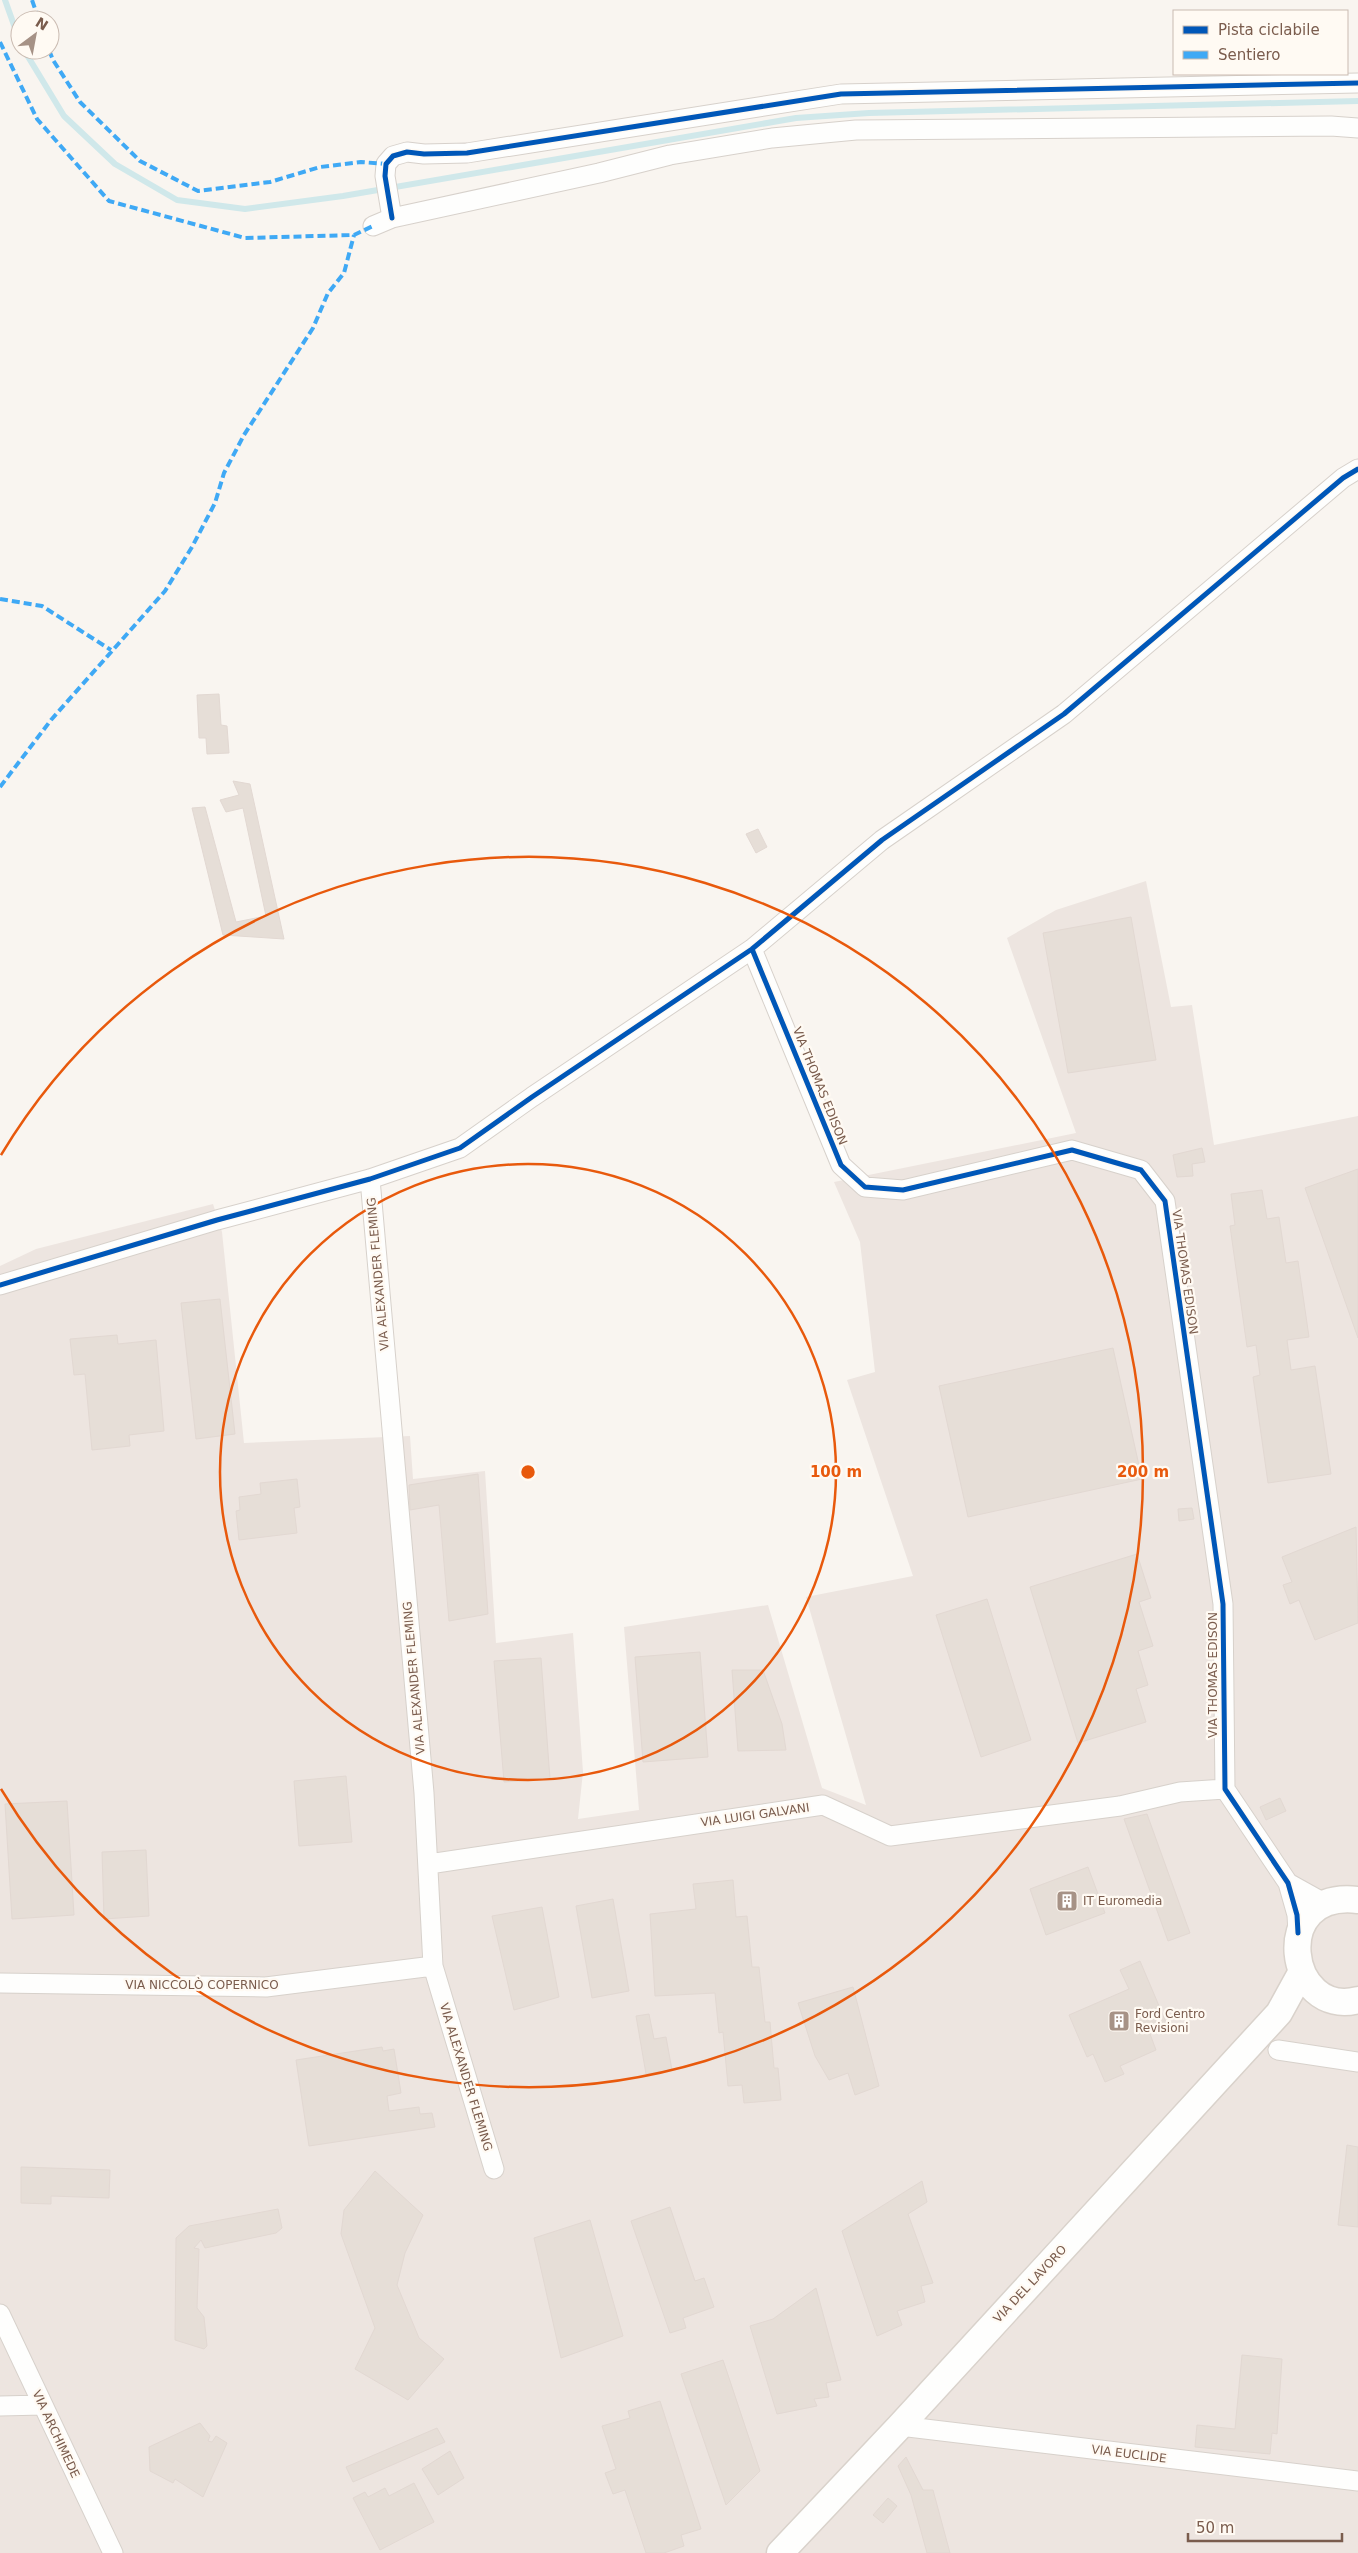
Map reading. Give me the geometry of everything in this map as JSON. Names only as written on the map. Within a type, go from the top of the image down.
[{"type":"main road","points":[[1356,2002],[1332,1999],[1314,1989],[1301,1973],[1296,1953],[1298,1933],[1308,1916],[1324,1903],[1344,1898],[1358,1900]]},
{"type":"main road","points":[[1279,2013],[1301,1973]]},
{"type":"main road","points":[[1279,2013],[1322,1994]]},
{"type":"main road","name":"VIA DEL LAVORO","points":[[790,2550],[900,2426],[1279,2013]]},
{"type":"street","points":[[391,213],[385,176],[386,164],[393,156],[407,152],[424,154],[467,153],[841,94],[1358,83]]},
{"type":"street","points":[[373,226],[391,213],[599,173],[670,155],[772,138],[856,130],[1321,126],[1358,128]]},
{"type":"street","points":[[0,1285],[217,1220],[370,1179],[460,1148],[532,1097],[752,949],[882,840],[1064,714],[1343,478],[1358,469]]},
{"type":"street","name":"VIA THOMAS EDISON","points":[[752,949],[841,1165],[865,1187],[903,1190],[1072,1150],[1141,1170],[1165,1201],[1223,1604],[1224,1789]]},
{"type":"street","name":"VIA ALEXANDER FLEMING","points":[[370,1179],[429,1864],[433,1966],[494,2169]]},
{"type":"street","points":[[1224,1789],[1288,1882],[1297,1915],[1298,1933]]},
{"type":"street","name":"VIA LUIGI GALVANI","points":[[429,1864],[823,1805],[890,1836],[1120,1806],[1180,1792],[1224,1789]]},
{"type":"street","points":[[1288,1882],[1324,1903]]},
{"type":"street","name":"VIA NICCOLÒ COPERNICO","points":[[0,1983],[266,1987],[433,1966]]},
{"type":"street","points":[[1278,2050],[1358,2062]]},
{"type":"street","name":"VIA ARCHIMEDE","points":[[0,2314],[113,2553]]},
{"type":"street","points":[[0,2406],[43,2405]]},
{"type":"street","name":"VIA EUCLIDE","points":[[900,2426],[1358,2481]]},
{"type":"shaded area","points":[[1146,881],[1171,1007],[1192,1005],[1214,1145],[1358,1116],[1358,2553],[0,2553],[0,1266],[36,1249],[213,1204],[222,1232],[244,1443],[410,1436],[413,1479],[485,1471],[496,1643],[573,1633],[583,1772],[578,1819],[639,1810],[624,1627],[768,1605],[822,1788],[866,1805],[806,1597],[913,1576],[847,1380],[875,1372],[860,1242],[834,1182],[1076,1133],[1007,938],[1056,910]]},
{"type":"building","points":[[219,694],[221,725],[227,726],[229,753],[207,754],[206,738],[199,738],[197,695]]},
{"type":"building","points":[[233,781],[250,784],[284,939],[223,935],[192,808],[205,807],[236,922],[266,916],[243,808],[226,812],[220,800],[239,795]]},
{"type":"building","points":[[758,829],[767,847],[756,853],[746,834]]},
{"type":"building","points":[[1131,917],[1156,1060],[1068,1073],[1043,933]]},
{"type":"building","points":[[1202,1148],[1205,1162],[1192,1164],[1193,1176],[1177,1177],[1173,1155]]},
{"type":"building","points":[[1358,1169],[1358,1338],[1305,1188]]},
{"type":"building","points":[[1262,1190],[1267,1219],[1279,1217],[1286,1263],[1298,1261],[1309,1337],[1287,1340],[1291,1370],[1315,1366],[1331,1474],[1268,1483],[1253,1377],[1260,1375],[1256,1345],[1247,1347],[1230,1226],[1235,1225],[1231,1194]]},
{"type":"building","points":[[220,1299],[235,1434],[196,1439],[181,1303]]},
{"type":"building","points":[[117,1335],[118,1344],[156,1340],[164,1431],[129,1435],[130,1446],[92,1450],[85,1374],[74,1375],[70,1339]]},
{"type":"building","points":[[1113,1348],[1142,1479],[968,1517],[939,1386]]},
{"type":"building","points":[[478,1474],[488,1614],[449,1621],[439,1505],[410,1510],[409,1485]]},
{"type":"building","points":[[297,1479],[300,1507],[294,1508],[297,1533],[239,1540],[236,1511],[240,1510],[239,1497],[261,1494],[260,1483]]},
{"type":"building","points":[[1192,1508],[1194,1519],[1179,1521],[1178,1509]]},
{"type":"building","points":[[1356,1527],[1358,1623],[1315,1640],[1299,1600],[1290,1604],[1283,1585],[1292,1582],[1282,1557]]},
{"type":"building","points":[[1137,1554],[1151,1598],[1139,1602],[1153,1646],[1138,1651],[1148,1685],[1136,1689],[1146,1722],[1078,1743],[1030,1587]]},
{"type":"building","points":[[987,1599],[1031,1740],[981,1757],[936,1615]]},
{"type":"building","points":[[700,1652],[708,1757],[643,1762],[635,1657]]},
{"type":"building","points":[[541,1658],[550,1779],[504,1782],[494,1661]]},
{"type":"building","points":[[732,1670],[763,1670],[782,1724],[786,1750],[738,1751]]},
{"type":"building","points":[[346,1776],[352,1842],[299,1846],[294,1781]]},
{"type":"building","points":[[1280,1798],[1286,1811],[1266,1820],[1260,1807]]},
{"type":"building","points":[[67,1801],[74,1915],[12,1919],[5,1804]]},
{"type":"building","points":[[1147,1814],[1190,1933],[1168,1941],[1124,1819]]},
{"type":"building","points":[[146,1850],[149,1916],[104,1919],[102,1852]]},
{"type":"building","name":"IT Euromedia","points":[[1088,1867],[1105,1913],[1046,1935],[1030,1889]]},
{"type":"building","points":[[733,1880],[736,1917],[747,1916],[752,1967],[759,1967],[765,2022],[770,2022],[774,2068],[778,2068],[781,2100],[744,2103],[742,2085],[728,2086],[723,2032],[719,2033],[715,1993],[655,1996],[650,1914],[696,1909],[693,1884]]},
{"type":"building","points":[[613,1899],[629,1991],[592,1998],[576,1906]]},
{"type":"building","points":[[542,1907],[559,1997],[514,2010],[492,1916]]},
{"type":"building","name":"Ford Centro Revisioni","points":[[1140,1961],[1168,2027],[1150,2034],[1156,2050],[1120,2066],[1124,2074],[1105,2082],[1093,2054],[1087,2057],[1069,2015],[1129,1989],[1120,1970]]},
{"type":"building","points":[[853,1987],[879,2086],[855,2095],[848,2073],[829,2080],[815,2056],[798,2003]]},
{"type":"building","points":[[649,2014],[654,2039],[666,2037],[672,2070],[646,2074],[636,2016]]},
{"type":"building","points":[[382,2047],[383,2051],[394,2049],[401,2093],[387,2096],[389,2111],[419,2107],[420,2114],[432,2113],[435,2127],[309,2146],[296,2060]]},
{"type":"building","points":[[1347,2145],[1358,2147],[1358,2227],[1338,2225]]},
{"type":"building","points":[[21,2167],[110,2170],[109,2198],[51,2196],[51,2204],[21,2203]]},
{"type":"building","points":[[375,2171],[423,2215],[405,2253],[397,2285],[419,2338],[444,2359],[408,2400],[355,2369],[375,2328],[341,2234],[344,2210]]},
{"type":"building","points":[[922,2181],[927,2202],[908,2214],[933,2283],[921,2286],[925,2302],[897,2311],[902,2325],[877,2336],[842,2231]]},
{"type":"building","points":[[670,2207],[695,2281],[704,2278],[714,2307],[683,2318],[686,2328],[670,2333],[631,2221]]},
{"type":"building","points":[[278,2209],[282,2228],[276,2233],[205,2248],[201,2240],[194,2248],[199,2249],[197,2308],[204,2317],[207,2346],[204,2349],[175,2340],[176,2238],[189,2226]]},
{"type":"building","points":[[590,2220],[623,2336],[561,2358],[534,2238]]},
{"type":"building","points":[[816,2288],[841,2380],[826,2383],[829,2397],[814,2399],[817,2406],[777,2414],[750,2326],[773,2319]]},
{"type":"building","points":[[1242,2355],[1282,2359],[1277,2434],[1272,2433],[1270,2454],[1195,2447],[1197,2425],[1235,2429]]},
{"type":"building","points":[[723,2360],[760,2471],[726,2505],[681,2374]]},
{"type":"building","points":[[660,2401],[701,2529],[681,2535],[684,2546],[664,2553],[646,2553],[625,2490],[613,2494],[605,2473],[616,2469],[602,2426],[630,2418],[628,2411]]},
{"type":"building","points":[[200,2423],[210,2436],[208,2441],[212,2442],[216,2436],[227,2443],[203,2497],[175,2479],[173,2483],[150,2471],[149,2447]]},
{"type":"building","points":[[437,2428],[445,2442],[353,2482],[346,2467]]},
{"type":"building","points":[[450,2451],[464,2478],[438,2495],[422,2469]]},
{"type":"building","points":[[906,2457],[923,2490],[933,2490],[950,2553],[927,2553],[911,2495],[898,2466]]},
{"type":"building","points":[[414,2483],[434,2522],[380,2550],[353,2498],[365,2492],[368,2497],[385,2488],[389,2496]]},
{"type":"building","points":[[888,2498],[897,2506],[883,2523],[873,2515]]},
{"type":"waterway","points":[[5,0],[10,14]]},
{"type":"waterway","points":[[30,60],[64,116],[115,164],[177,200],[245,209],[343,196],[796,118],[869,113],[1358,101]]},
{"type":"marked path","points":[[32,0],[36,10]]},
{"type":"marked path","points":[[0,42],[37,119],[109,201],[245,238],[354,235],[373,226]]},
{"type":"marked path","points":[[53,60],[80,102],[140,161],[198,191],[270,182],[320,167],[361,162],[386,164]]},
{"type":"marked path","points":[[0,787],[51,720],[165,591],[192,547],[215,503],[224,473],[244,435],[313,328],[328,293],[344,273],[354,235]]},
{"type":"marked path","points":[[0,599],[42,606],[111,650]]},
{"type":"cycle path","points":[[392,218],[385,176],[386,164],[393,156],[407,152],[424,154],[467,153],[841,94],[1358,83]]},
{"type":"cycle path","points":[[0,1285],[217,1220],[370,1179],[460,1148],[532,1097],[752,949],[882,840],[1064,714],[1343,478],[1358,469]]},
{"type":"cycle path","points":[[752,949],[841,1165],[865,1187],[903,1190],[1072,1150],[1141,1170],[1165,1201],[1223,1604],[1225,1789],[1288,1883],[1297,1915],[1298,1933]]},
{"type":"place","name":"IT Euromedia","points":[[1067,1901]]},
{"type":"place","name":"Ford Centro Revisioni","points":[[1119,2021]]}]
